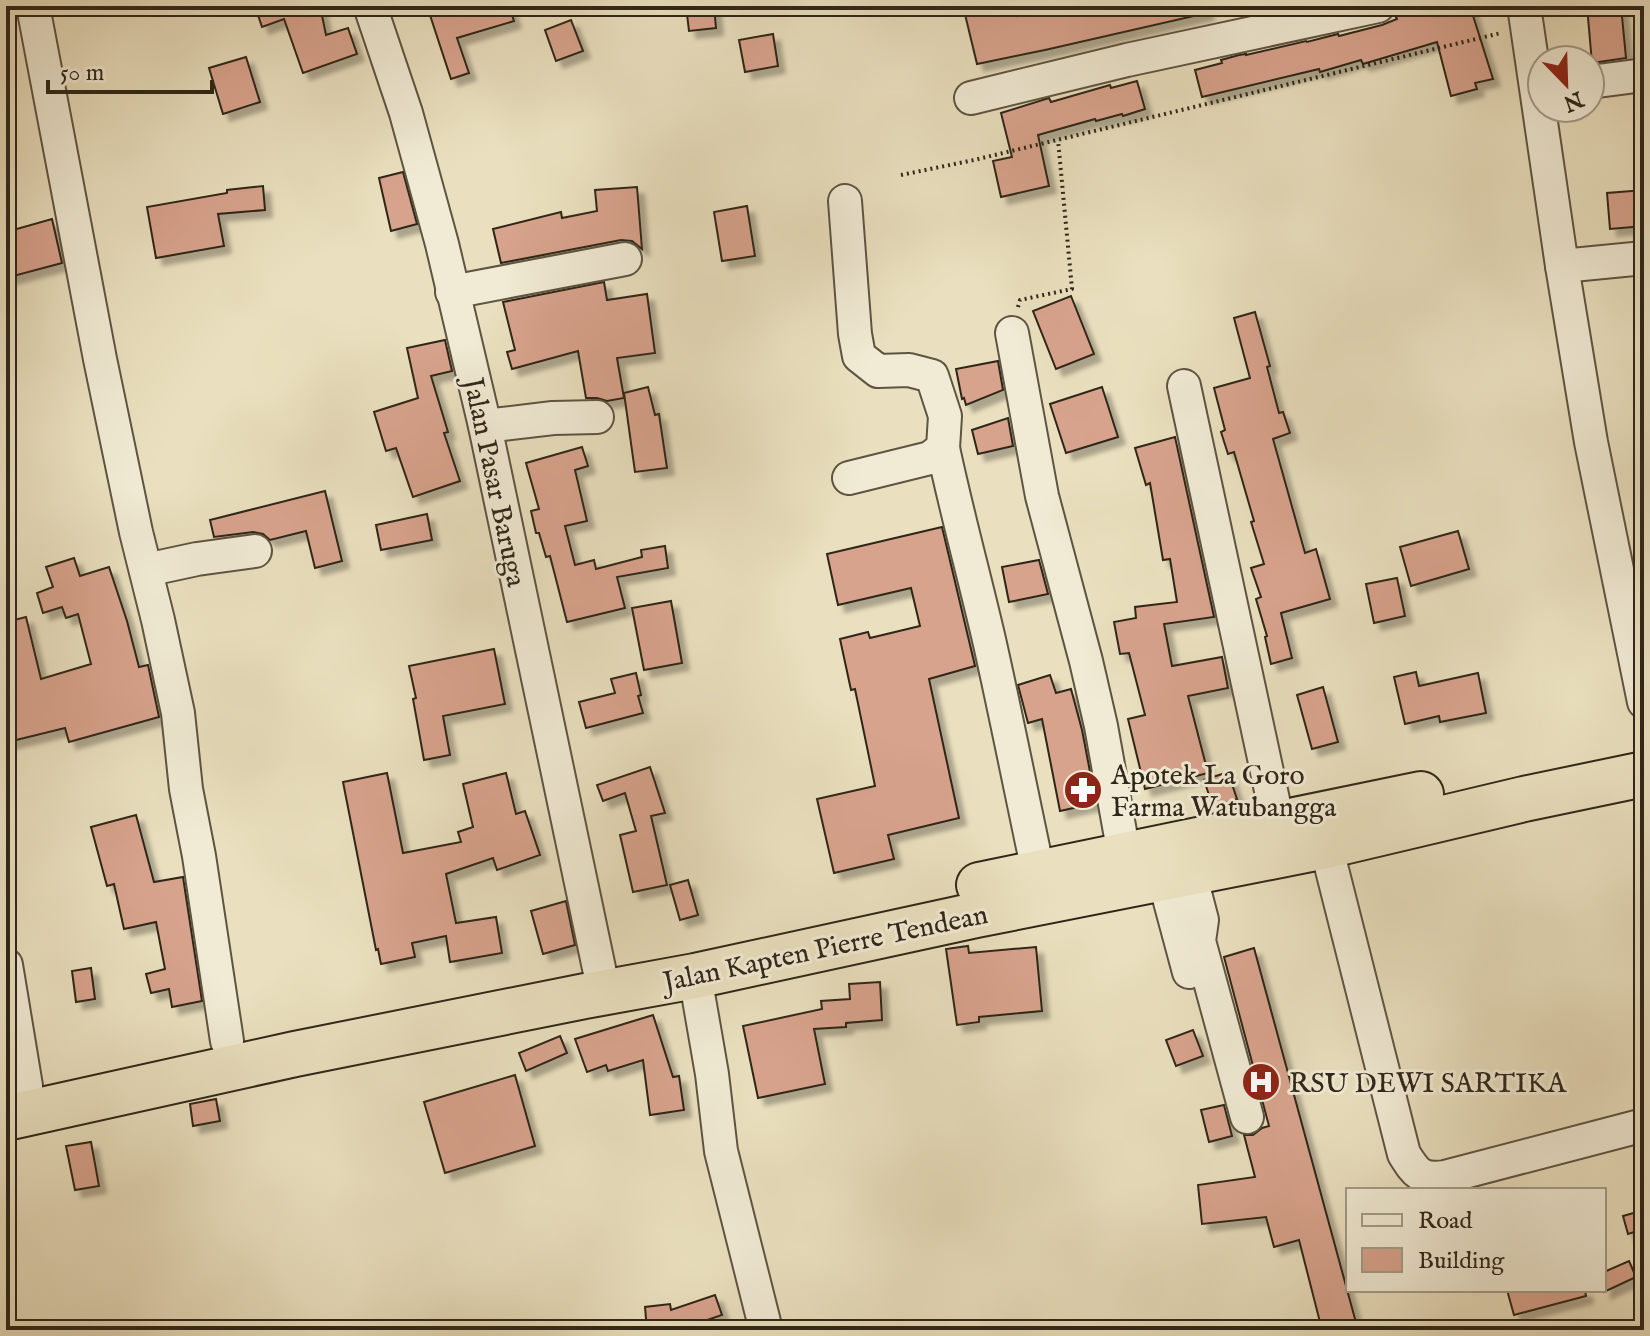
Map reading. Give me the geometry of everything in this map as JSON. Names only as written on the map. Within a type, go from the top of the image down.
[{"type":"highway","name":"Jalan Kapten Pierre Tendean","points":[[13,1098],[238,1066],[602,978],[706,944],[1038,871],[1644,747]]},
{"type":"highway","name":"Jalan Kapten Pierre Tendean","points":[[13,1098],[227,1041],[602,978],[695,976],[960,918],[1326,846],[1644,774]]},
{"type":"street","points":[[33,6],[100,359],[178,713],[186,789],[227,1041]]},
{"type":"street","name":"Jalan Pasar Baruga","points":[[370,6],[406,113],[442,244],[485,426],[602,978]]},
{"type":"street","points":[[971,98],[1127,60],[1378,6]]},
{"type":"street","points":[[1525,16],[1530,44]]},
{"type":"street","points":[[1606,80],[1644,75]]},
{"type":"street","points":[[1544,124],[1562,266],[1591,442],[1644,702]]},
{"type":"street","points":[[845,201],[859,356],[878,371],[909,370],[932,376],[945,416],[943,448],[990,645],[1038,871]]},
{"type":"street","points":[[1562,266],[1644,258]]},
{"type":"street","points":[[452,292],[625,259]]},
{"type":"street","points":[[1012,333],[1042,496],[1092,687],[1124,854]]},
{"type":"street","points":[[1184,386],[1278,823]]},
{"type":"street","points":[[485,426],[553,418],[597,417]]},
{"type":"street","points":[[849,478],[930,458],[943,448]]},
{"type":"street","points":[[146,570],[255,551]]},
{"type":"street","points":[[1326,846],[1404,1154],[1414,1171],[1423,1177],[1445,1177],[1644,1125]]},
{"type":"street","points":[[1177,876],[1220,1089]]},
{"type":"street","points":[[1177,876],[1202,920],[1199,941],[1247,1117]]},
{"type":"street","points":[[6,965],[13,1098]]},
{"type":"street","points":[[695,976],[712,1074],[721,1151],[766,1330]]},
{"type":"path","points":[[901,175],[1058,140],[1525,16]]},
{"type":"path","points":[[1012,333],[1020,300],[1072,289],[1058,140]]},
{"type":"building","points":[[255,6],[320,6],[326,35],[348,28],[357,54],[303,73],[284,19],[262,27]]},
{"type":"building","points":[[427,6],[509,6],[514,21],[457,38],[469,73],[451,79]]},
{"type":"building","points":[[686,6],[714,6],[716,28],[689,31]]},
{"type":"building","points":[[963,6],[1014,6],[1017,16],[1062,6],[1206,6],[1207,13],[977,64]]},
{"type":"building","points":[[1423,6],[1435,6],[1438,16],[1470,6],[1493,79],[1475,83],[1477,89],[1451,96],[1437,42],[1363,64],[1361,60],[1202,97],[1195,70],[1239,55],[1382,25],[1397,19],[1395,15]]},
{"type":"building","points":[[1587,6],[1621,6],[1626,58],[1606,61],[1606,44],[1590,44]]},
{"type":"building","points":[[571,20],[583,51],[556,61],[545,30]]},
{"type":"building","points":[[773,34],[778,66],[745,72],[739,40]]},
{"type":"building","points":[[246,57],[260,102],[223,114],[209,68]]},
{"type":"building","points":[[1137,81],[1145,109],[1038,135],[1049,186],[1001,197],[993,161],[1012,157],[1001,113],[1049,98],[1051,102],[1110,85],[1111,88]]},
{"type":"building","points":[[403,172],[417,224],[391,231],[379,178]]},
{"type":"building","points":[[263,186],[265,210],[218,214],[224,246],[156,258],[147,207],[227,193],[227,190]]},
{"type":"building","points":[[637,187],[642,249],[632,241],[621,240],[501,263],[493,229],[561,212],[562,218],[597,211],[595,190]]},
{"type":"building","points":[[1644,190],[1644,226],[1610,229],[1607,193]]},
{"type":"building","points":[[747,206],[755,256],[722,261],[714,212]]},
{"type":"building","points":[[52,219],[62,263],[6,278],[6,232]]},
{"type":"building","points":[[604,282],[607,300],[647,294],[655,353],[617,358],[624,398],[607,401],[586,398],[578,351],[512,369],[507,352],[515,350],[503,302]]},
{"type":"building","points":[[1071,296],[1094,354],[1056,369],[1033,311]]},
{"type":"building","points":[[1255,312],[1279,413],[1283,412],[1290,433],[1273,439],[1305,553],[1316,549],[1330,599],[1281,613],[1292,658],[1271,664],[1256,599],[1261,597],[1251,568],[1264,564],[1234,452],[1228,454],[1221,432],[1225,430],[1214,388],[1250,378],[1234,318]]},
{"type":"building","points":[[445,340],[452,371],[431,376],[448,432],[444,433],[460,481],[413,497],[396,448],[386,451],[374,412],[418,398],[407,348]]},
{"type":"building","points":[[998,361],[1003,390],[966,405],[956,369]]},
{"type":"building","points":[[648,387],[655,415],[659,414],[667,468],[635,472],[624,393]]},
{"type":"building","points":[[1102,387],[1118,437],[1066,453],[1050,404]]},
{"type":"building","points":[[1008,418],[1013,446],[978,454],[972,430]]},
{"type":"building","points":[[1175,437],[1214,617],[1164,624],[1172,666],[1222,657],[1228,688],[1188,696],[1208,773],[1145,789],[1128,719],[1145,715],[1129,653],[1120,654],[1114,622],[1136,618],[1135,607],[1177,602],[1170,559],[1163,560],[1150,483],[1146,485],[1135,448]]},
{"type":"building","points":[[582,447],[588,466],[575,470],[587,521],[565,526],[575,565],[594,560],[596,569],[642,557],[641,550],[665,546],[668,568],[617,577],[625,608],[567,622],[550,556],[546,557],[539,533],[536,533],[531,511],[539,509],[526,463]]},
{"type":"building","points":[[325,491],[342,561],[315,568],[306,531],[270,540],[263,534],[253,532],[214,537],[210,520]]},
{"type":"building","points":[[427,514],[432,540],[381,550],[376,525]]},
{"type":"building","points":[[942,527],[975,666],[929,679],[959,818],[888,835],[894,859],[834,873],[817,799],[875,786],[855,689],[851,690],[840,639],[868,632],[870,638],[920,626],[911,588],[838,605],[827,554]]},
{"type":"building","points":[[1458,531],[1469,569],[1411,586],[1400,547]]},
{"type":"building","points":[[74,558],[80,576],[109,567],[139,667],[148,665],[159,717],[69,742],[65,728],[8,742],[6,622],[26,617],[41,679],[91,664],[78,614],[66,618],[62,607],[43,613],[37,593],[53,587],[46,567]]},
{"type":"building","points":[[1039,560],[1048,594],[1009,602],[1002,567]]},
{"type":"building","points":[[1397,578],[1405,616],[1374,623],[1366,584]]},
{"type":"building","points":[[671,601],[682,663],[644,670],[632,608]]},
{"type":"building","points":[[494,649],[505,704],[443,716],[450,755],[424,760],[409,666]]},
{"type":"building","points":[[1416,672],[1419,686],[1478,673],[1486,713],[1440,722],[1439,716],[1405,724],[1394,677]]},
{"type":"building","points":[[636,673],[643,713],[586,728],[579,702],[615,693],[611,679]]},
{"type":"building","points":[[1050,675],[1056,693],[1071,689],[1096,803],[1060,811],[1042,719],[1028,723],[1018,685]]},
{"type":"building","points":[[1323,687],[1338,742],[1312,749],[1297,695]]},
{"type":"building","points":[[650,767],[665,813],[651,816],[667,885],[633,892],[620,835],[636,831],[625,793],[603,801],[597,785]]},
{"type":"building","points":[[1228,772],[1237,799],[1213,807],[1204,780]]},
{"type":"building","points":[[387,773],[403,853],[461,842],[458,832],[473,827],[463,784],[506,773],[516,814],[525,811],[540,855],[497,870],[493,858],[446,874],[456,923],[496,917],[502,953],[450,962],[446,936],[412,943],[415,957],[381,964],[343,782]]},
{"type":"building","points":[[136,815],[154,882],[183,877],[202,1001],[172,1007],[169,989],[151,993],[146,974],[165,969],[156,922],[124,929],[114,884],[107,886],[91,827]]},
{"type":"building","points":[[688,880],[698,915],[680,920],[670,885]]},
{"type":"building","points":[[566,901],[575,945],[543,954],[531,911]]},
{"type":"building","points":[[968,946],[969,953],[1036,947],[1042,1011],[979,1017],[979,1022],[957,1025],[946,949]]},
{"type":"building","points":[[1254,948],[1358,1330],[1322,1330],[1299,1240],[1274,1247],[1266,1217],[1202,1224],[1198,1185],[1255,1177],[1244,1135],[1253,1135],[1269,1126],[1224,957]]},
{"type":"building","points":[[91,968],[95,999],[76,1002],[72,971]]},
{"type":"building","points":[[880,982],[882,1020],[814,1029],[825,1084],[758,1098],[743,1026],[822,1009],[821,1001],[850,999],[849,984]]},
{"type":"building","points":[[653,1015],[673,1077],[679,1076],[684,1110],[650,1115],[643,1060],[608,1071],[606,1065],[587,1072],[575,1039]]},
{"type":"building","points":[[1193,1030],[1203,1056],[1176,1066],[1166,1040]]},
{"type":"building","points":[[560,1036],[567,1053],[526,1071],[519,1053]]},
{"type":"building","points":[[515,1075],[535,1146],[445,1173],[424,1102]]},
{"type":"building","points":[[216,1099],[220,1121],[193,1126],[190,1104]]},
{"type":"building","points":[[1224,1105],[1232,1136],[1209,1142],[1201,1110]]},
{"type":"building","points":[[91,1142],[99,1186],[75,1190],[66,1146]]},
{"type":"building","points":[[1644,1210],[1644,1229],[1628,1234],[1623,1216]]},
{"type":"building","points":[[1629,1261],[1636,1277],[1606,1291],[1606,1271]]},
{"type":"building","points":[[1508,1292],[1585,1292],[1586,1296],[1514,1315]]},
{"type":"building","points":[[715,1295],[722,1315],[678,1330],[647,1330],[645,1307],[670,1304],[671,1310]]},
{"type":"place","name":"Apotek La Goro Farma Watubangga","points":[[1083,790]]},
{"type":"place","name":"RSU DEWI SARTIKA","points":[[1261,1082]]}]
